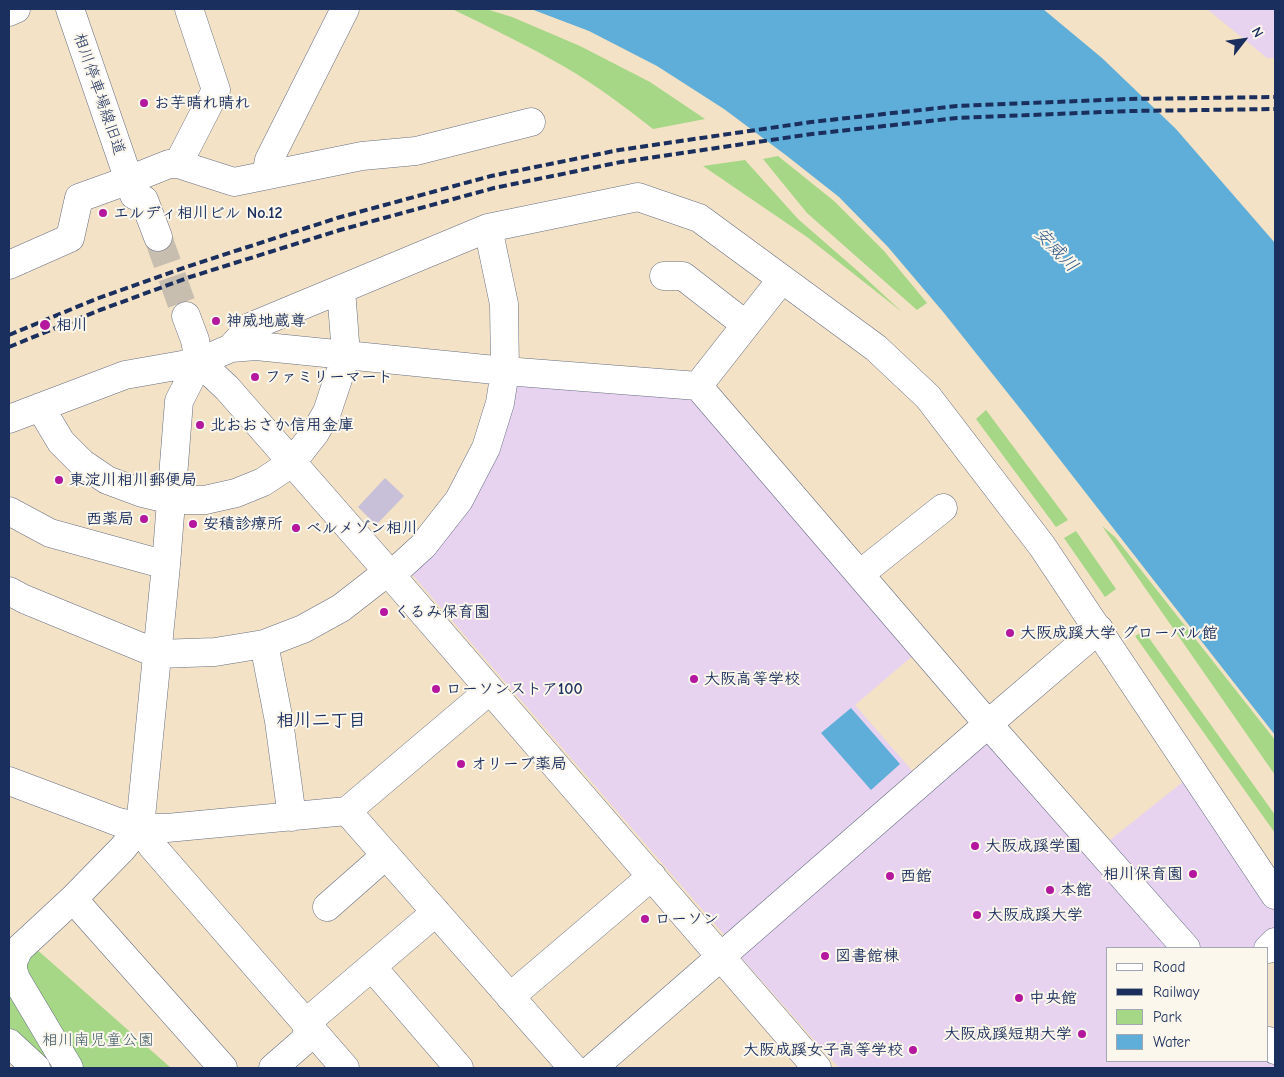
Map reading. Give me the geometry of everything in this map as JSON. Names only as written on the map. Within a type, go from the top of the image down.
[{"type":"street","points":[[9,12],[16,9]]},
{"type":"street","name":"相川停車場線旧道","points":[[70,9],[136,190],[158,237]]},
{"type":"street","points":[[178,164],[216,90],[189,9]]},
{"type":"street","points":[[266,175],[269,160],[345,9]]},
{"type":"street","points":[[9,265],[70,238],[79,198],[136,190],[169,164],[178,164],[234,182],[362,156],[416,150],[531,122]]},
{"type":"street","points":[[231,348],[250,327],[488,228],[638,197],[698,218],[876,348],[928,396],[1042,546],[1275,895]]},
{"type":"street","points":[[9,591],[24,599],[158,654],[215,652],[264,644],[303,629],[341,608],[377,580],[400,567],[424,546],[459,500],[486,448],[500,402],[505,371],[504,304],[488,228]]},
{"type":"street","points":[[664,276],[683,276],[746,325]]},
{"type":"street","points":[[698,386],[782,279]]},
{"type":"street","points":[[40,408],[61,442],[82,463],[107,480],[142,493],[171,500],[205,500],[236,493],[263,482],[281,470],[300,452],[328,412],[346,355],[341,289]]},
{"type":"street","points":[[186,316],[195,340],[199,362],[227,388],[389,573],[817,1068]]},
{"type":"street","points":[[9,419],[125,375],[199,362],[231,348],[256,346],[505,371],[698,386],[988,724],[1185,947]]},
{"type":"street","points":[[69,1068],[16,979],[13,970],[14,956],[122,849],[140,827],[158,654],[179,401],[199,362]]},
{"type":"street","points":[[860,574],[943,508]]},
{"type":"street","points":[[9,511],[50,533],[166,564]]},
{"type":"street","points":[[593,1068],[1099,629]]},
{"type":"street","points":[[264,644],[279,721],[292,817]]},
{"type":"street","points":[[9,781],[118,822],[140,827],[166,828],[347,811],[490,690]]},
{"type":"street","points":[[347,811],[573,1068]]},
{"type":"street","points":[[140,827],[152,846],[345,1068]]},
{"type":"street","points":[[327,907],[386,855]]},
{"type":"street","points":[[510,997],[652,876]]},
{"type":"street","points":[[73,899],[223,1068]]},
{"type":"street","points":[[273,1068],[304,1041],[314,1016],[436,912]]},
{"type":"street","points":[[372,967],[459,1068]]},
{"type":"street","points":[[9,1043],[36,1068]]},
{"type":"shaded area","points":[[1207,9],[1275,9],[1275,58],[1267,58]]},
{"type":"shaded area","name":"大阪高等学校","points":[[523,383],[698,400],[916,653],[855,705],[914,773],[726,937],[410,572],[511,389]]},
{"type":"shaded area","points":[[385,478],[404,496],[376,525],[358,507]]},
{"type":"shaded area","name":"大阪成蹊学園","points":[[983,744],[995,744],[1172,947],[1106,947],[1106,1062],[1269,1062],[1269,1058],[1275,1065],[1275,1068],[839,1068],[739,955]]},
{"type":"shaded area","name":"相川保育園","points":[[1189,777],[1275,904],[1275,929],[1254,947],[1196,947],[1105,844]]},
{"type":"green space","points":[[452,9],[486,9],[512,17],[580,46],[650,82],[705,119],[653,129],[610,96],[565,67]]},
{"type":"green space","points":[[778,156],[834,201],[884,251],[927,303],[917,310],[807,213],[763,159]]},
{"type":"green space","points":[[745,160],[798,219],[902,312],[807,237],[703,166]]},
{"type":"green space","points":[[986,410],[1068,520],[1056,527],[976,419]]},
{"type":"green space","points":[[1102,526],[1115,537],[1275,740],[1275,775]]},
{"type":"green space","points":[[1076,531],[1116,589],[1105,597],[1064,538]]},
{"type":"green space","points":[[1144,631],[1275,815],[1275,833],[1135,636]]},
{"type":"green space","name":"相川南児童公園","points":[[34,947],[171,1068],[82,1068],[26,978],[25,955]]},
{"type":"green space","points":[[9,991],[54,1068],[9,1027]]},
{"type":"water","name":"安威川","points":[[531,9],[1043,9],[1102,58],[1176,129],[1275,243],[1275,735],[944,313],[888,247],[839,197],[724,109],[657,66],[589,31]]},
{"type":"water","points":[[851,708],[900,764],[871,790],[821,733]]},
{"type":"tunnel","points":[[158,237],[186,316]]},
{"type":"railway","points":[[9,335],[96,299],[186,267],[337,218],[491,176],[619,150],[811,122],[957,106],[1128,99],[1275,97]]},
{"type":"railway","points":[[9,347],[100,310],[190,277],[340,230],[494,188],[621,162],[812,134],[957,118],[1129,111],[1275,109]]},
{"type":"place","name":"お芋晴れ晴れ","points":[[144,103]]},
{"type":"place","name":"エルディ相川ビル No.12","points":[[103,213]]},
{"type":"place","name":"神威地蔵尊","points":[[216,321]]},
{"type":"place","name":"相川","points":[[45,325]]},
{"type":"place","name":"ファミリーマート","points":[[255,377]]},
{"type":"place","name":"北おおさか信用金庫","points":[[200,425]]},
{"type":"place","name":"東淀川相川郵便局","points":[[59,480]]},
{"type":"place","name":"西薬局","points":[[144,519]]},
{"type":"place","name":"安積診療所","points":[[193,524]]},
{"type":"place","name":"ベルメゾン相川","points":[[296,528]]},
{"type":"place","name":"くるみ保育園","points":[[384,612]]},
{"type":"place","name":"大阪成蹊大学 グローバル館","points":[[1010,633]]},
{"type":"place","name":"大阪高等学校","points":[[694,679]]},
{"type":"place","name":"ローソンストア100","points":[[436,689]]},
{"type":"place","name":"オリーブ薬局","points":[[461,764]]},
{"type":"place","name":"大阪成蹊学園","points":[[975,846]]},
{"type":"place","name":"相川保育園","points":[[1193,874]]},
{"type":"place","name":"西館","points":[[890,876]]},
{"type":"place","name":"本館","points":[[1050,890]]},
{"type":"place","name":"大阪成蹊大学","points":[[977,915]]},
{"type":"place","name":"ローソン","points":[[645,919]]},
{"type":"place","name":"図書館棟","points":[[825,956]]},
{"type":"place","name":"中央館","points":[[1019,998]]},
{"type":"place","name":"大阪成蹊短期大学","points":[[1082,1034]]},
{"type":"place","name":"大阪成蹊女子高等学校","points":[[913,1050]]},
{"type":"district","name":"相川二丁目","points":[[321,721]]}]
